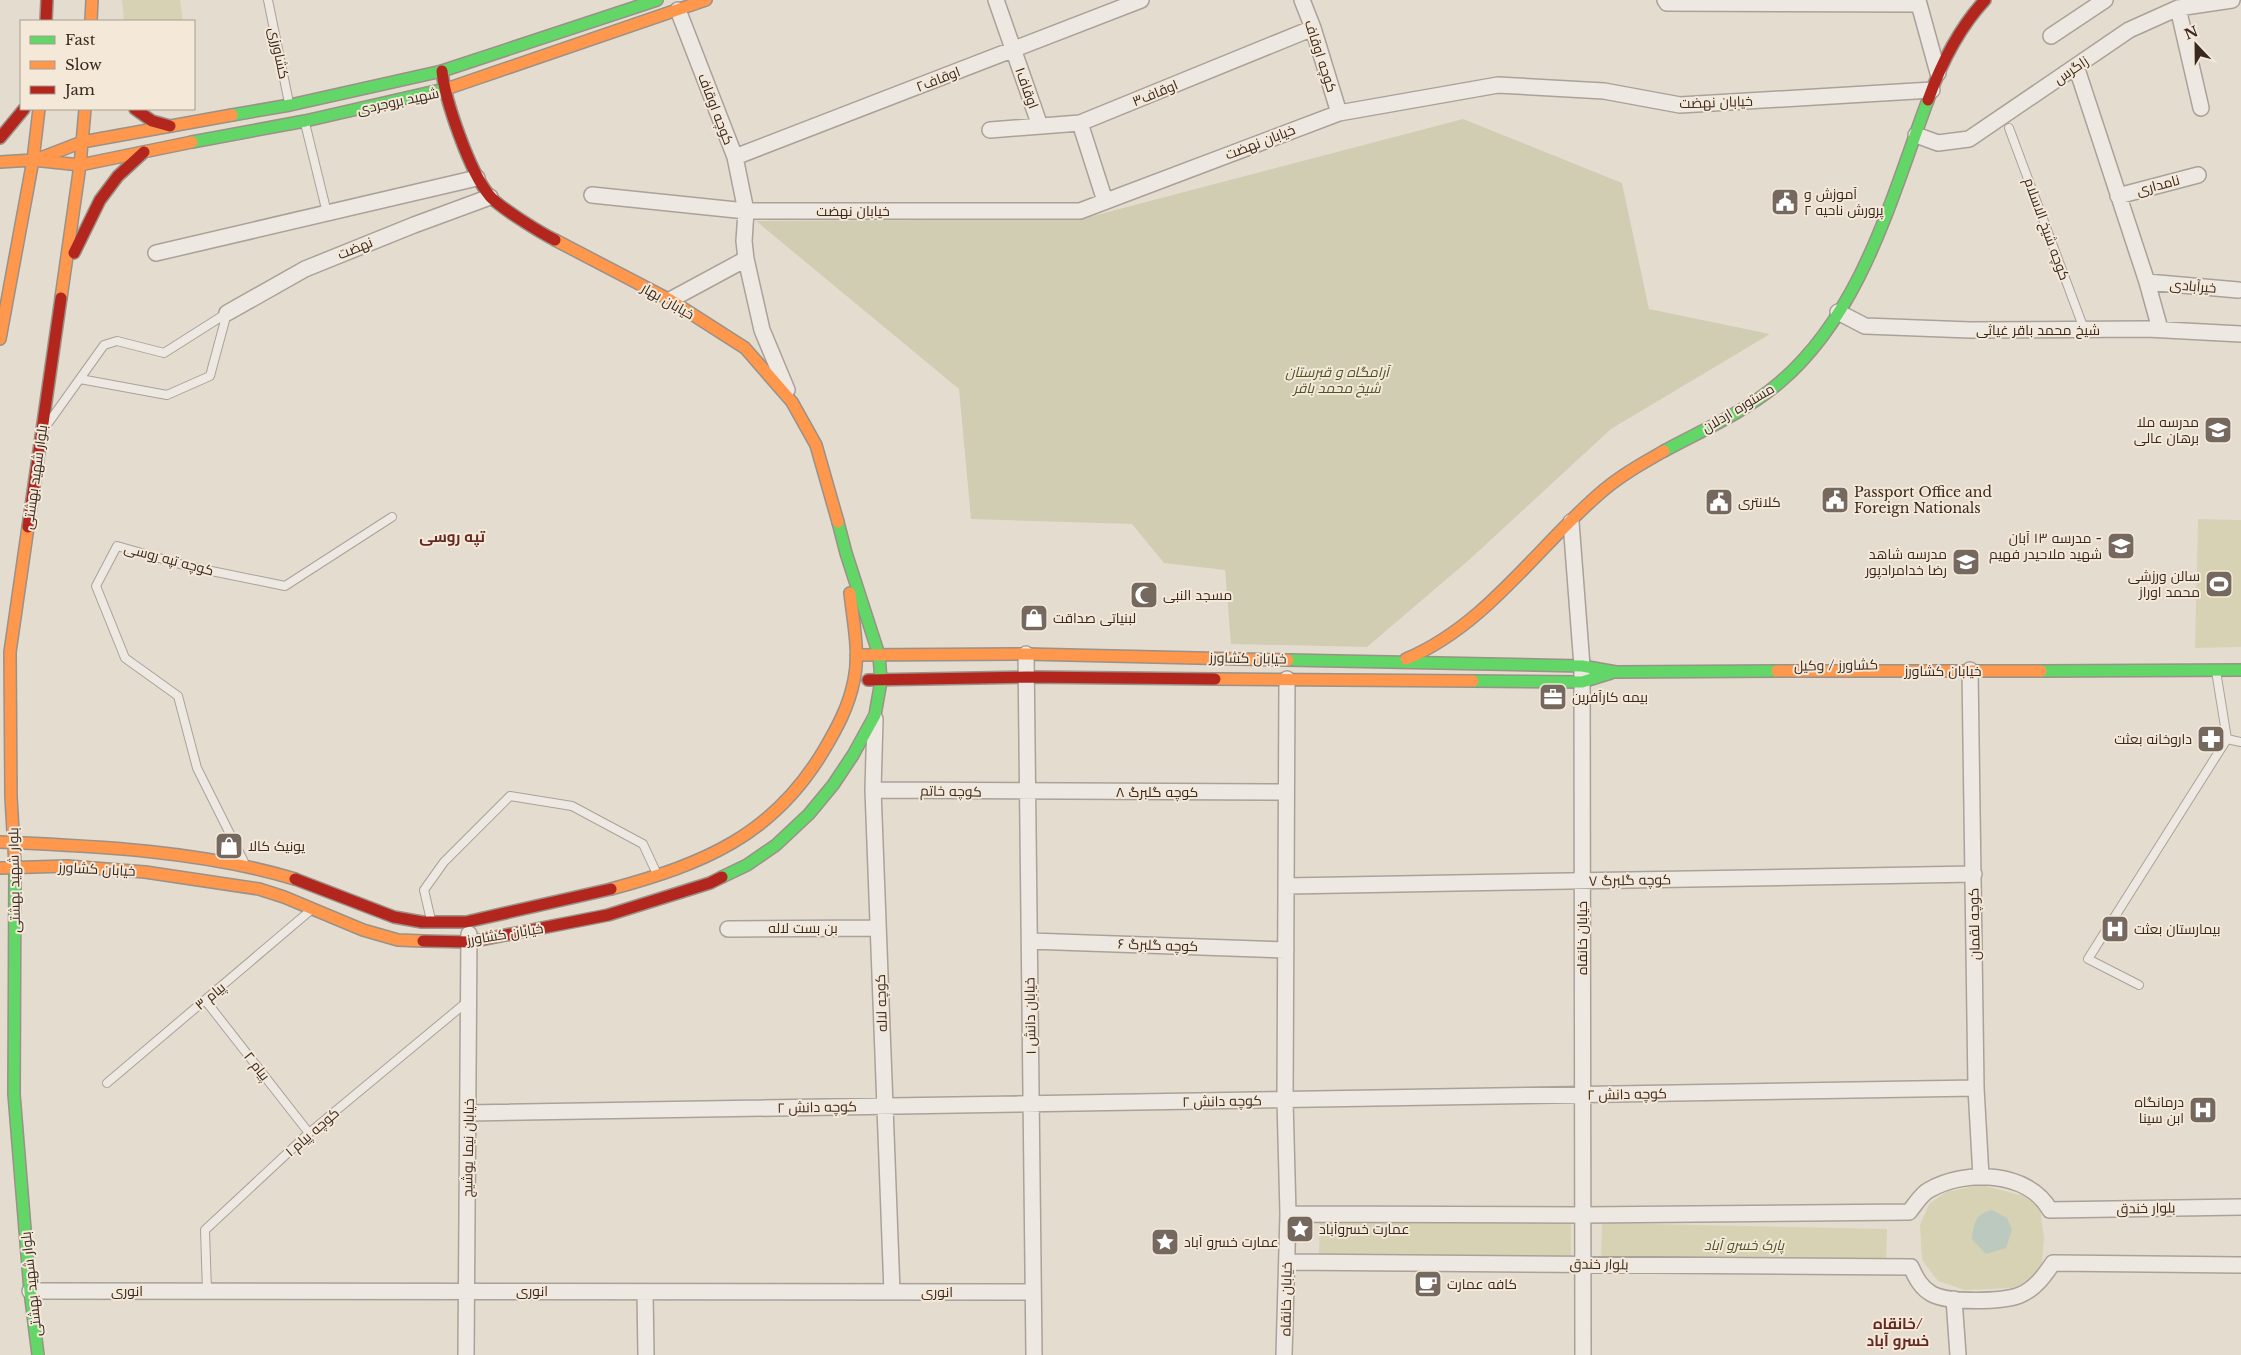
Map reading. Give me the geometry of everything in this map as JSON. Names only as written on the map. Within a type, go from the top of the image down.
[{"type":"street","points":[[46,20],[47,0]]},
{"type":"street","points":[[92,0],[93,19]]},
{"type":"street","name":"شهید بروجردی","points":[[33,160],[82,142],[290,105],[442,71],[657,0]]},
{"type":"street","name":"شهید بروجردی","points":[[33,160],[80,165],[146,150],[305,121],[444,90],[706,0]]},
{"type":"street","name":"اوقاف۱","points":[[996,0],[1040,126]]},
{"type":"street","name":"اوقاف۲","points":[[735,156],[1141,0]]},
{"type":"street","name":"کوچه اوقاف","points":[[1302,0],[1314,28],[1339,113]]},
{"type":"street","name":"مستوره اردلان","points":[[1399,662],[1432,648],[1490,603],[1598,494],[1630,470],[1742,409],[1778,384],[1810,354],[1838,312],[1868,259],[1938,73],[1970,16],[1985,0]]},
{"type":"street","points":[[2051,36],[2105,0]]},
{"type":"street","name":"زاگرس","points":[[1916,135],[1938,143],[1969,139],[2129,30],[2178,8],[2232,0]]},
{"type":"street","points":[[1666,2],[1919,4],[1938,73]]},
{"type":"street","points":[[2178,8],[2201,108]]},
{"type":"street","name":"کوچه اوقاف","points":[[678,10],[735,156],[746,211],[744,241],[746,259],[762,330],[792,402]]},
{"type":"street","name":"اوقاف۳","points":[[990,130],[1080,123],[1314,28]]},
{"type":"street","points":[[2076,66],[2147,282],[2160,329]]},
{"type":"street","name":"خیابان بهار","points":[[442,71],[444,90],[477,178],[490,197],[544,234],[670,300],[745,348],[792,402],[816,445],[830,488],[846,553],[879,655]]},
{"type":"street","name":"خیابان نهضت","points":[[592,194],[746,211],[1080,210],[1339,113],[1498,85],[1604,91],[1680,105],[1932,90]]},
{"type":"street","points":[[0,138],[23,110]]},
{"type":"street","points":[[0,339],[33,160],[39,110]]},
{"type":"street","name":"بلوار شهید بهشتی","points":[[38,1355],[30,1291],[14,1094],[15,867],[10,652],[80,165],[85,110]]},
{"type":"street","points":[[136,110],[152,121],[170,126]]},
{"type":"street","points":[[1080,123],[1106,201]]},
{"type":"street","points":[[63,281],[76,248],[100,200],[118,176],[146,150]]},
{"type":"street","points":[[0,162],[33,160]]},
{"type":"street","name":"نامداری","points":[[2118,196],[2198,175]]},
{"type":"street","points":[[156,252],[477,178]]},
{"type":"street","name":"نهضت","points":[[227,313],[305,269],[414,224],[490,197]]},
{"type":"street","points":[[670,300],[746,259]]},
{"type":"street","name":"خیرآبادی","points":[[2147,282],[2238,290]]},
{"type":"street","name":"شیخ محمد باقر غیاثی","points":[[1838,312],[1865,326],[1970,330],[2160,329],[2241,334]]},
{"type":"street","name":"خیابان خانقاه","points":[[1571,522],[1582,664],[1583,1355]]},
{"type":"street","name":"خیابان بهار","points":[[846,553],[856,655]]},
{"type":"street","name":"کشاورز / وکیل","points":[[1432,648],[1511,663],[1777,666],[2241,660]]},
{"type":"street","name":"خیابان کشاورز","points":[[0,842],[14,841],[104,846],[246,866],[300,881],[394,917],[432,922],[466,922],[586,896],[658,876],[696,862],[744,837],[781,806],[812,769],[841,722],[854,680],[856,655],[1026,654],[1582,664],[1616,672],[2241,670]]},
{"type":"street","name":"خیابان دانش ۱","points":[[1026,654],[1034,1355]]},
{"type":"street","name":"خیابان کشاورز","points":[[0,868],[67,866],[145,872],[260,889],[363,930],[398,940],[470,942],[608,914],[710,883],[747,864],[776,845],[809,814],[833,785],[854,754],[875,715],[881,681],[879,655]]},
{"type":"street","name":"کوچه لقمان","points":[[1970,670],[1976,1088],[1981,1177]]},
{"type":"street","name":"خیابان کشاورز","points":[[854,680],[1027,677],[1582,682],[1616,672]]},
{"type":"street","name":"خیابان خانقاه","points":[[1284,1355],[1288,1214],[1286,1100],[1287,679]]},
{"type":"street","name":"کوچه لاله","points":[[875,715],[873,790],[892,1292]]},
{"type":"street","name":"کوچه خاتم","points":[[873,790],[1028,792]]},
{"type":"street","name":"کوچه گلبرگ ۸","points":[[1028,792],[1286,792]]},
{"type":"street","name":"کوچه گلبرگ ۷","points":[[1286,886],[1974,874]]},
{"type":"street","name":"خیابان نیما یوشیج","points":[[466,922],[470,942],[466,1355]]},
{"type":"street","name":"بن بست لاله","points":[[728,928],[878,928]]},
{"type":"street","name":"کوچه گلبرگ ۶","points":[[1030,941],[1286,950]]},
{"type":"street","name":"کوچه دانش ۲","points":[[468,1113],[1976,1088]]},
{"type":"street","points":[[1288,1214],[1583,1215],[1909,1212],[1927,1190],[1946,1182],[1981,1177]]},
{"type":"street","name":"بلوار خندق","points":[[1981,1177],[2008,1180],[2028,1186],[2043,1198],[2050,1210],[2241,1206]]},
{"type":"street","name":"بلوار خندق","points":[[1287,1262],[1911,1267],[1918,1282],[1932,1294],[1954,1299]]},
{"type":"street","points":[[1958,1355],[1954,1299],[1980,1301],[2021,1295],[2039,1283],[2053,1263],[2241,1265]]},
{"type":"street","name":"انوری","points":[[30,1291],[1033,1292]]},
{"type":"street","points":[[645,1292],[646,1355]]},
{"type":"lane","name":"کشاورزی","points":[[268,0],[290,105]]},
{"type":"lane","points":[[305,121],[327,213]]},
{"type":"lane","name":"کوچه شیخ الاسلام","points":[[2010,128],[2084,329]]},
{"type":"lane","points":[[80,379],[167,394],[193,384],[210,376],[227,313]]},
{"type":"lane","points":[[41,434],[104,345],[117,341],[164,353],[227,313]]},
{"type":"lane","name":"کوچه تپه روسی","points":[[246,866],[198,768],[178,696],[125,658],[96,586],[117,546],[187,566],[286,586],[392,517]]},
{"type":"lane","points":[[2139,985],[2088,958],[2227,739],[2216,669]]},
{"type":"lane","points":[[2227,739],[2241,742]]},
{"type":"lane","points":[[432,922],[424,890],[444,862],[510,796],[572,806],[643,844],[658,876]]},
{"type":"lane","name":"پیام ۳","points":[[107,1083],[312,909]]},
{"type":"lane","name":"پیام ۲","points":[[205,1000],[309,1132]]},
{"type":"lane","name":"کوچه پیام ۱","points":[[207,1291],[205,1230],[309,1132],[469,1000]]},
{"type":"green space","points":[[122,0],[180,0],[183,20],[124,20]]},
{"type":"green space","name":"آرامگاه و قبرستان شیخ محمد باقر","points":[[1463,119],[1622,183],[1649,309],[1770,334],[1611,429],[1469,560],[1367,647],[1231,644],[1225,570],[1164,563],[1132,524],[971,519],[959,389],[756,221],[1081,219]]},
{"type":"green space","name":"سالن ورزشی محمد اوراز","points":[[2198,519],[2241,520],[2241,647],[2195,648]]},
{"type":"green space","points":[[1981,1185],[2024,1196],[2040,1209],[2044,1238],[2042,1264],[2033,1279],[2012,1288],[1965,1290],[1938,1281],[1922,1260],[1920,1225],[1929,1204],[1946,1192]]},
{"type":"green space","points":[[1320,1218],[1571,1221],[1571,1259],[1319,1255]]},
{"type":"green space","name":"پارک خسرو آباد","points":[[1602,1223],[1887,1229],[1886,1266],[1601,1260]]},
{"type":"shaded area","points":[[1992,1210],[2007,1218],[2012,1230],[2006,1248],[1986,1254],[1972,1239],[1976,1220],[1982,1214]]},
{"type":"traffic: fast","points":[[232,115],[290,105],[442,71],[657,0]]},
{"type":"traffic: fast","points":[[192,142],[305,121],[449,88]]},
{"type":"traffic: fast","points":[[1664,451],[1752,403],[1779,383],[1808,355],[1832,323],[1853,289],[1871,252],[1928,100]]},
{"type":"traffic: fast","points":[[722,877],[747,865],[776,845],[809,814],[833,785],[853,755],[875,715],[881,681],[879,655],[838,522]]},
{"type":"traffic: fast","points":[[1288,660],[1582,666],[1616,672],[1777,671]]},
{"type":"traffic: fast","points":[[2041,671],[2241,670]]},
{"type":"traffic: fast","points":[[1473,681],[1582,682],[1611,673]]},
{"type":"traffic: fast","points":[[15,865],[14,1094],[30,1291],[38,1355]]},
{"type":"traffic: slow","points":[[91,20],[92,0]]},
{"type":"traffic: slow","points":[[449,88],[706,0]]},
{"type":"traffic: slow","points":[[0,339],[33,160],[39,110]]},
{"type":"traffic: slow","points":[[61,298],[80,165],[85,110]]},
{"type":"traffic: slow","points":[[38,159],[82,142],[232,115]]},
{"type":"traffic: slow","points":[[0,162],[33,160],[80,165],[192,142]]},
{"type":"traffic: slow","points":[[555,240],[670,300],[745,348],[792,402],[816,445],[838,522]]},
{"type":"traffic: slow","points":[[1406,659],[1434,645],[1485,607],[1575,516],[1606,488],[1664,451]]},
{"type":"traffic: slow","points":[[15,865],[11,797],[10,652],[28,527]]},
{"type":"traffic: slow","points":[[611,889],[676,869],[705,857],[733,842],[758,825],[782,804],[804,780],[824,750],[846,708],[852,690],[856,669],[856,648],[850,593]]},
{"type":"traffic: slow","points":[[856,655],[1026,654],[1288,660]]},
{"type":"traffic: slow","points":[[1777,671],[2041,671]]},
{"type":"traffic: slow","points":[[1215,679],[1473,681]]},
{"type":"traffic: slow","points":[[0,842],[149,851],[223,862],[295,879]]},
{"type":"traffic: slow","points":[[0,868],[67,866],[145,872],[259,889],[284,897],[363,930],[398,940],[423,941]]},
{"type":"traffic: jam","points":[[46,20],[47,0]]},
{"type":"traffic: jam","points":[[1928,100],[1939,73],[1959,34],[1985,0]]},
{"type":"traffic: jam","points":[[442,71],[448,100],[459,136],[474,170],[489,195],[501,206],[530,226],[555,240]]},
{"type":"traffic: jam","points":[[0,138],[23,110]]},
{"type":"traffic: jam","points":[[136,110],[152,121],[170,126]]},
{"type":"traffic: jam","points":[[74,253],[100,200],[118,176],[144,152]]},
{"type":"traffic: jam","points":[[28,527],[61,298]]},
{"type":"traffic: jam","points":[[868,680],[1027,677],[1215,679]]},
{"type":"traffic: jam","points":[[423,941],[470,942],[608,915],[710,883],[722,877]]},
{"type":"traffic: jam","points":[[295,879],[394,917],[422,922],[466,922],[611,889]]},
{"type":"place","name":"آموزش و پرورش ناحیه ۲","points":[[1785,202]]},
{"type":"place","name":"مدرسه ملا برهان عالی","points":[[2218,430]]},
{"type":"place","name":"Passport Office and Foreign Nationals","points":[[1835,500]]},
{"type":"place","name":"کلانتری","points":[[1719,502]]},
{"type":"place","name":"مدرسه ۱۳ آبان - شهید ملاحیدر فهیم","points":[[2121,546]]},
{"type":"place","name":"مدرسه شاهد رضا خدامرادپور","points":[[1966,562]]},
{"type":"place","name":"سالن ورزشی محمد اوراز","points":[[2219,584]]},
{"type":"place","name":"مسجد النبی","points":[[1144,595]]},
{"type":"place","name":"لبنیاتی ‌صداقت","points":[[1034,618]]},
{"type":"place","name":"بیمه کارآفرین","points":[[1553,697]]},
{"type":"place","name":"داروخانه بعثت","points":[[2211,739]]},
{"type":"place","name":"یونیک کالا","points":[[229,846]]},
{"type":"place","name":"بیمارستان بعثت","points":[[2115,929]]},
{"type":"place","name":"درمانگاه ابن سینا","points":[[2203,1110]]},
{"type":"place","name":"عمارت خسروآباد","points":[[1300,1229]]},
{"type":"place","name":"عمارت خسرو آباد","points":[[1165,1242]]},
{"type":"place","name":"کافه عمارت","points":[[1428,1284]]},
{"type":"district","name":"تپه روسی","points":[[452,537]]},
{"type":"district","name":"خانقاه/ خسرو آباد","points":[[1898,1332]]}]
